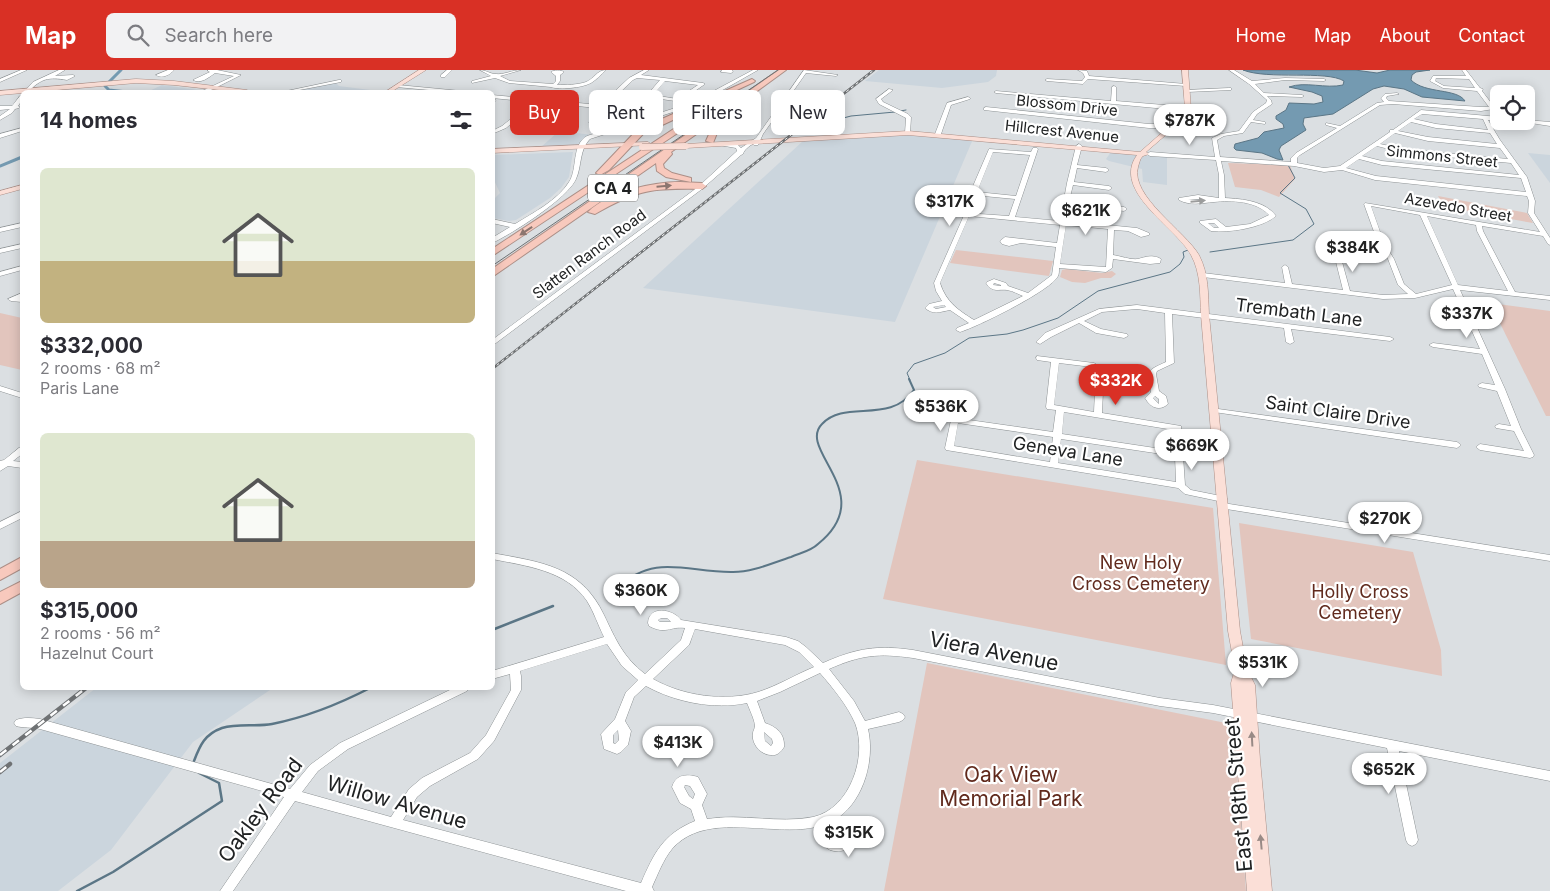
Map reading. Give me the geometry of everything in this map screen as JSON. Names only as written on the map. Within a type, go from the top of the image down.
[{"type":"highway","name":"CA 4","points":[[753,90],[783,70]]},
{"type":"highway","name":"CA 4","points":[[495,251],[752,81],[760,72]]},
{"type":"highway","points":[[710,141],[714,132],[748,98],[774,76]]},
{"type":"highway","points":[[560,208],[573,193],[614,162],[625,146],[640,132],[752,81]]},
{"type":"highway","name":"CA 4","points":[[495,272],[687,135]]},
{"type":"highway","points":[[689,135],[664,157],[659,166],[666,173],[702,186]]},
{"type":"highway","points":[[529,248],[626,194],[663,185],[702,186]]},
{"type":"highway","points":[[0,575],[20,563]]},
{"type":"highway","points":[[0,599],[20,587]]},
{"type":"main road","points":[[396,90],[422,70]]},
{"type":"main road","points":[[393,90],[426,70]]},
{"type":"main road","points":[[1185,70],[1188,109]]},
{"type":"main road","points":[[52,90],[113,83],[160,84],[209,90]]},
{"type":"main road","points":[[55,90],[102,84]]},
{"type":"main road","points":[[0,94],[20,94]]},
{"type":"main road","name":"East 18th Street","points":[[1188,109],[1186,115],[1176,126],[1170,128],[1133,169],[1134,182],[1138,190],[1188,245],[1196,256],[1203,275],[1234,631],[1242,668],[1249,685],[1245,716],[1254,891]]},
{"type":"main road","name":"Hillcrest Avenue","points":[[495,152],[720,144],[908,131],[1145,154]]},
{"type":"main road","name":"Hillcrest Avenue","points":[[938,133],[1079,147]]},
{"type":"main road","name":"Hillcrest Avenue","points":[[687,144],[710,141],[756,141]]},
{"type":"main road","points":[[0,193],[20,188]]},
{"type":"main road","name":"East 18th Street","points":[[1245,716],[1253,760],[1266,891]]},
{"type":"street","points":[[0,81],[26,70]]},
{"type":"street","points":[[28,90],[35,83],[63,70]]},
{"type":"street","points":[[394,70],[400,70]]},
{"type":"street","points":[[442,76],[450,70]]},
{"type":"street","points":[[482,70],[509,82],[553,87],[567,87],[588,83],[604,70]]},
{"type":"street","points":[[474,82],[519,70]]},
{"type":"street","points":[[620,90],[636,76],[647,70]]},
{"type":"street","points":[[724,70],[723,72],[727,73],[731,72],[730,70]]},
{"type":"street","points":[[1080,70],[1085,72],[1087,77]]},
{"type":"street","points":[[1224,229],[1262,224],[1273,216],[1266,208],[1241,201],[1219,200],[1223,189],[1214,139],[1223,135],[1241,132],[1254,113],[1269,104],[1264,94],[1231,70]]},
{"type":"street","points":[[1464,70],[1490,105]]},
{"type":"street","points":[[205,73],[215,71],[239,75],[209,90]]},
{"type":"street","points":[[756,141],[806,71],[836,74]]},
{"type":"street","points":[[721,90],[760,72]]},
{"type":"street","points":[[553,87],[558,80],[558,75]]},
{"type":"street","points":[[636,76],[703,84],[694,90]]},
{"type":"street","points":[[48,77],[57,77]]},
{"type":"street","points":[[1047,80],[1083,83],[1087,77]]},
{"type":"street","points":[[1087,77],[1186,88],[1229,89]]},
{"type":"street","points":[[1469,78],[1435,77],[1432,81],[1442,87],[1480,90]]},
{"type":"street","points":[[664,79],[649,96],[673,99]]},
{"type":"street","points":[[1251,83],[1285,79],[1324,80]]},
{"type":"street","points":[[290,90],[340,81]]},
{"type":"street","points":[[400,87],[437,90]]},
{"type":"street","points":[[1113,102],[1114,87]]},
{"type":"street","points":[[292,90],[300,88]]},
{"type":"street","points":[[891,90],[878,100],[881,104],[909,118],[908,131]]},
{"type":"street","points":[[996,92],[1188,109]]},
{"type":"street","points":[[1018,112],[1024,94]]},
{"type":"street","points":[[1264,94],[1302,96]]},
{"type":"street","points":[[1387,102],[1383,98],[1385,95],[1397,94]]},
{"type":"street","points":[[938,133],[949,104],[968,98]]},
{"type":"street","points":[[0,118],[14,107],[20,99]]},
{"type":"street","points":[[495,99],[510,99]]},
{"type":"street","points":[[1294,164],[1294,158],[1298,154],[1379,104],[1387,102],[1490,109]]},
{"type":"street","points":[[0,108],[20,106]]},
{"type":"street","points":[[1419,106],[1421,112]]},
{"type":"street","name":"Blossom Drive","points":[[986,109],[1149,126],[1176,126]]},
{"type":"street","points":[[1342,168],[1421,112],[1490,119]]},
{"type":"street","points":[[1485,118],[1501,146],[1524,177],[1532,208],[1531,213],[1550,243]]},
{"type":"street","points":[[1410,120],[1436,126],[1492,132]]},
{"type":"street","points":[[1250,121],[1263,122]]},
{"type":"street","points":[[495,132],[510,122]]},
{"type":"street","points":[[1535,122],[1550,124]]},
{"type":"street","points":[[1328,124],[1340,127]]},
{"type":"street","points":[[0,136],[20,131]]},
{"type":"street","points":[[1392,131],[1428,139],[1501,146]]},
{"type":"street","points":[[495,239],[548,204],[572,182],[581,144],[588,138],[597,135]]},
{"type":"street","name":"Slatten Ranch Road","points":[[702,186],[706,180],[756,141]]},
{"type":"street","name":"Slatten Ranch Road","points":[[495,342],[702,186],[713,182],[742,161],[754,148],[756,141]]},
{"type":"street","points":[[720,144],[738,147],[741,153]]},
{"type":"street","points":[[1012,217],[1036,144]]},
{"type":"street","points":[[1375,144],[1404,151],[1512,161]]},
{"type":"street","points":[[960,330],[1028,295],[1049,283],[1055,276],[1066,202],[1079,147]]},
{"type":"street","points":[[1019,198],[974,193],[991,150],[1033,154]]},
{"type":"street","name":"Hillcrest Avenue","points":[[1145,154],[1294,164],[1324,170],[1342,168],[1375,178],[1529,194]]},
{"type":"street","name":"Simmons Street","points":[[1358,157],[1382,163],[1524,177]]},
{"type":"street","points":[[1075,166],[1106,170]]},
{"type":"street","points":[[1070,183],[1109,188]]},
{"type":"street","points":[[1066,202],[1124,209]]},
{"type":"street","name":"Azevedo Street","points":[[1415,296],[1401,285],[1391,259],[1381,243],[1367,204],[1545,235]]},
{"type":"street","points":[[974,323],[947,305],[939,292],[937,283],[967,214],[1012,217],[1130,231]]},
{"type":"street","points":[[1423,214],[1530,455],[1480,447]]},
{"type":"street","points":[[495,222],[516,226]]},
{"type":"street","points":[[1479,223],[1480,232],[1513,294]]},
{"type":"street","points":[[0,230],[20,225]]},
{"type":"street","points":[[1057,266],[1106,270],[1109,268],[1111,229]]},
{"type":"street","points":[[1020,241],[1060,244]]},
{"type":"street","points":[[0,251],[20,246]]},
{"type":"street","points":[[1110,257],[1142,260]]},
{"type":"street","points":[[1338,258],[1347,293]]},
{"type":"street","points":[[1286,267],[1289,286]]},
{"type":"street","points":[[0,274],[20,269]]},
{"type":"street","points":[[1203,275],[1383,297],[1415,296],[1445,288],[1456,288],[1550,298]]},
{"type":"street","points":[[1005,287],[1028,295]]},
{"type":"street","points":[[20,296],[11,299],[20,300]]},
{"type":"street","points":[[1040,342],[1048,334],[1078,320],[1101,310],[1117,307],[1137,306],[1205,315]]},
{"type":"street","points":[[1155,392],[1152,374],[1154,370],[1170,363],[1168,310]]},
{"type":"street","name":"Trembath Lane","points":[[1205,315],[1390,339]]},
{"type":"street","points":[[1078,320],[1099,331],[1124,336]]},
{"type":"street","points":[[1287,326],[1290,342]]},
{"type":"street","points":[[1433,345],[1485,352]]},
{"type":"street","points":[[1040,358],[1094,365],[1100,369],[1098,415]]},
{"type":"street","points":[[1055,360],[1050,407],[1178,428],[1181,486]]},
{"type":"street","points":[[1482,385],[1501,388]]},
{"type":"street","points":[[0,388],[20,395]]},
{"type":"street","points":[[1054,465],[1060,410]]},
{"type":"street","name":"Saint Claire Drive","points":[[1214,410],[1457,445]]},
{"type":"street","name":"Geneva Lane","points":[[1057,436],[955,420],[949,448],[1181,486],[1188,492],[1223,503],[1550,558]]},
{"type":"street","points":[[1499,426],[1517,429]]},
{"type":"street","points":[[1057,436],[1179,454]]},
{"type":"street","points":[[2,465],[20,452]]},
{"type":"street","points":[[2,465],[20,466]]},
{"type":"street","points":[[0,526],[20,515]]},
{"type":"street","name":"Viera Avenue","points":[[495,557],[545,567],[570,580],[586,593],[624,663],[645,680],[665,690],[696,698],[722,700],[750,698],[774,690],[844,658],[868,652],[892,651],[1160,702],[1245,716],[1550,776]]},
{"type":"street","points":[[645,891],[651,871],[660,854],[677,836],[702,823],[725,821],[806,825],[824,819],[841,809],[854,790],[861,769],[863,745],[861,726],[853,710],[821,668],[804,650],[793,643],[678,622]]},
{"type":"street","points":[[619,722],[630,695],[685,642],[692,624]]},
{"type":"street","points":[[495,674],[610,639]]},
{"type":"street","points":[[394,824],[413,793],[426,782],[474,756],[490,738],[516,690],[514,669]]},
{"type":"street","name":"Oakley Road","points":[[226,891],[293,794],[314,768],[344,746],[459,690]]},
{"type":"street","points":[[750,698],[761,726]]},
{"type":"street","points":[[861,726],[899,717]]},
{"type":"street","name":"Willow Avenue","points":[[20,723],[40,724],[394,824],[645,891]]},
{"type":"street","points":[[1392,745],[1412,840]]},
{"type":"street","points":[[696,805],[702,823]]},
{"type":"shaded area","points":[[879,70],[997,70],[996,76],[988,82],[942,88],[865,81]]},
{"type":"shaded area","points":[[336,83],[339,86],[370,90],[298,90]]},
{"type":"shaded area","points":[[162,85],[199,90],[151,90]]},
{"type":"shaded area","points":[[579,133],[593,135],[586,137],[576,146],[540,148],[555,135],[579,135]]},
{"type":"shaded area","points":[[917,134],[973,139],[895,322],[643,288],[803,141]]},
{"type":"shaded area","points":[[573,152],[569,177],[561,188],[550,198],[516,220],[509,221],[495,218],[495,198],[500,193],[495,182],[495,155]]},
{"type":"shaded area","points":[[1111,152],[1167,157],[1167,185],[1143,182],[1142,169],[1109,161],[1106,159]]},
{"type":"shaded area","points":[[1528,153],[1550,155],[1550,183]]},
{"type":"shaded area","points":[[93,690],[270,690],[193,742],[111,850],[58,891],[0,891],[0,763]]},
{"type":"green space","points":[[1228,163],[1290,165],[1295,179],[1279,197],[1261,190],[1235,187]]},
{"type":"green space","points":[[1438,196],[1527,213],[1533,223],[1444,207]]},
{"type":"green space","points":[[956,250],[1053,261],[1049,276],[950,263]]},
{"type":"green space","points":[[1062,270],[1102,273],[1112,271],[1116,274],[1111,278],[1101,278],[1085,283],[1072,282],[1060,277]]},
{"type":"green space","points":[[1490,303],[1550,311],[1550,416],[1546,416]]},
{"type":"green space","points":[[0,313],[20,318],[20,370],[0,365]]},
{"type":"green space","name":"New Holy Cross Cemetery","points":[[917,460],[1213,508],[1226,665],[883,599]]},
{"type":"green space","name":"Holly Cross Cemetery","points":[[1239,523],[1413,552],[1441,650],[1442,676],[1251,639]]},
{"type":"green space","name":"Oak View Memorial Park","points":[[927,663],[1231,724],[1234,730],[1246,891],[884,891]]},
{"type":"water","points":[[1243,70],[1355,70],[1377,73],[1390,70],[1430,70],[1416,72],[1412,75],[1411,80],[1424,87],[1455,94],[1465,101],[1422,97],[1404,89],[1384,86],[1373,89],[1333,114],[1304,118],[1303,124],[1306,130],[1281,146],[1279,150],[1283,160],[1262,153],[1236,150],[1234,148],[1235,144],[1258,138],[1264,132],[1284,128],[1283,124],[1276,119],[1276,116],[1286,110],[1289,103],[1314,104],[1323,102],[1322,96],[1289,87],[1295,85],[1336,86],[1343,85],[1344,81],[1324,76],[1267,74]]},
{"type":"waterway","points":[[109,90],[105,86],[121,70]]},
{"type":"waterway","points":[[900,111],[906,110]]},
{"type":"waterway","points":[[845,118],[895,112]]},
{"type":"waterway","points":[[0,166],[20,158]]},
{"type":"waterway","points":[[1210,252],[1293,240],[1314,224],[1306,209],[1280,193],[1295,178],[1288,165]]},
{"type":"waterway","points":[[910,380],[907,373],[914,364],[945,353],[969,338],[1007,334],[1058,318],[1098,291],[1170,272],[1180,264],[1184,257],[1183,252],[1188,250]]},
{"type":"waterway","points":[[618,588],[631,577],[645,570],[672,567],[740,572],[755,569],[805,552],[818,544],[835,526],[841,508],[840,491],[819,447],[817,435],[822,424],[832,417],[843,413],[893,407],[914,390],[909,379]]},
{"type":"waterway","points":[[495,629],[553,606]]},
{"type":"waterway","points":[[194,761],[204,741],[216,730],[234,726],[272,724],[298,718],[335,705],[366,690]]},
{"type":"waterway","points":[[77,891],[113,872],[222,801],[219,783],[199,773]]},
{"type":"tram line","points":[[495,264],[778,70]]},
{"type":"railway","points":[[495,367],[874,70]]},
{"type":"railway","points":[[0,755],[83,690]]},
{"type":"railway","points":[[0,772],[10,764]]}]
